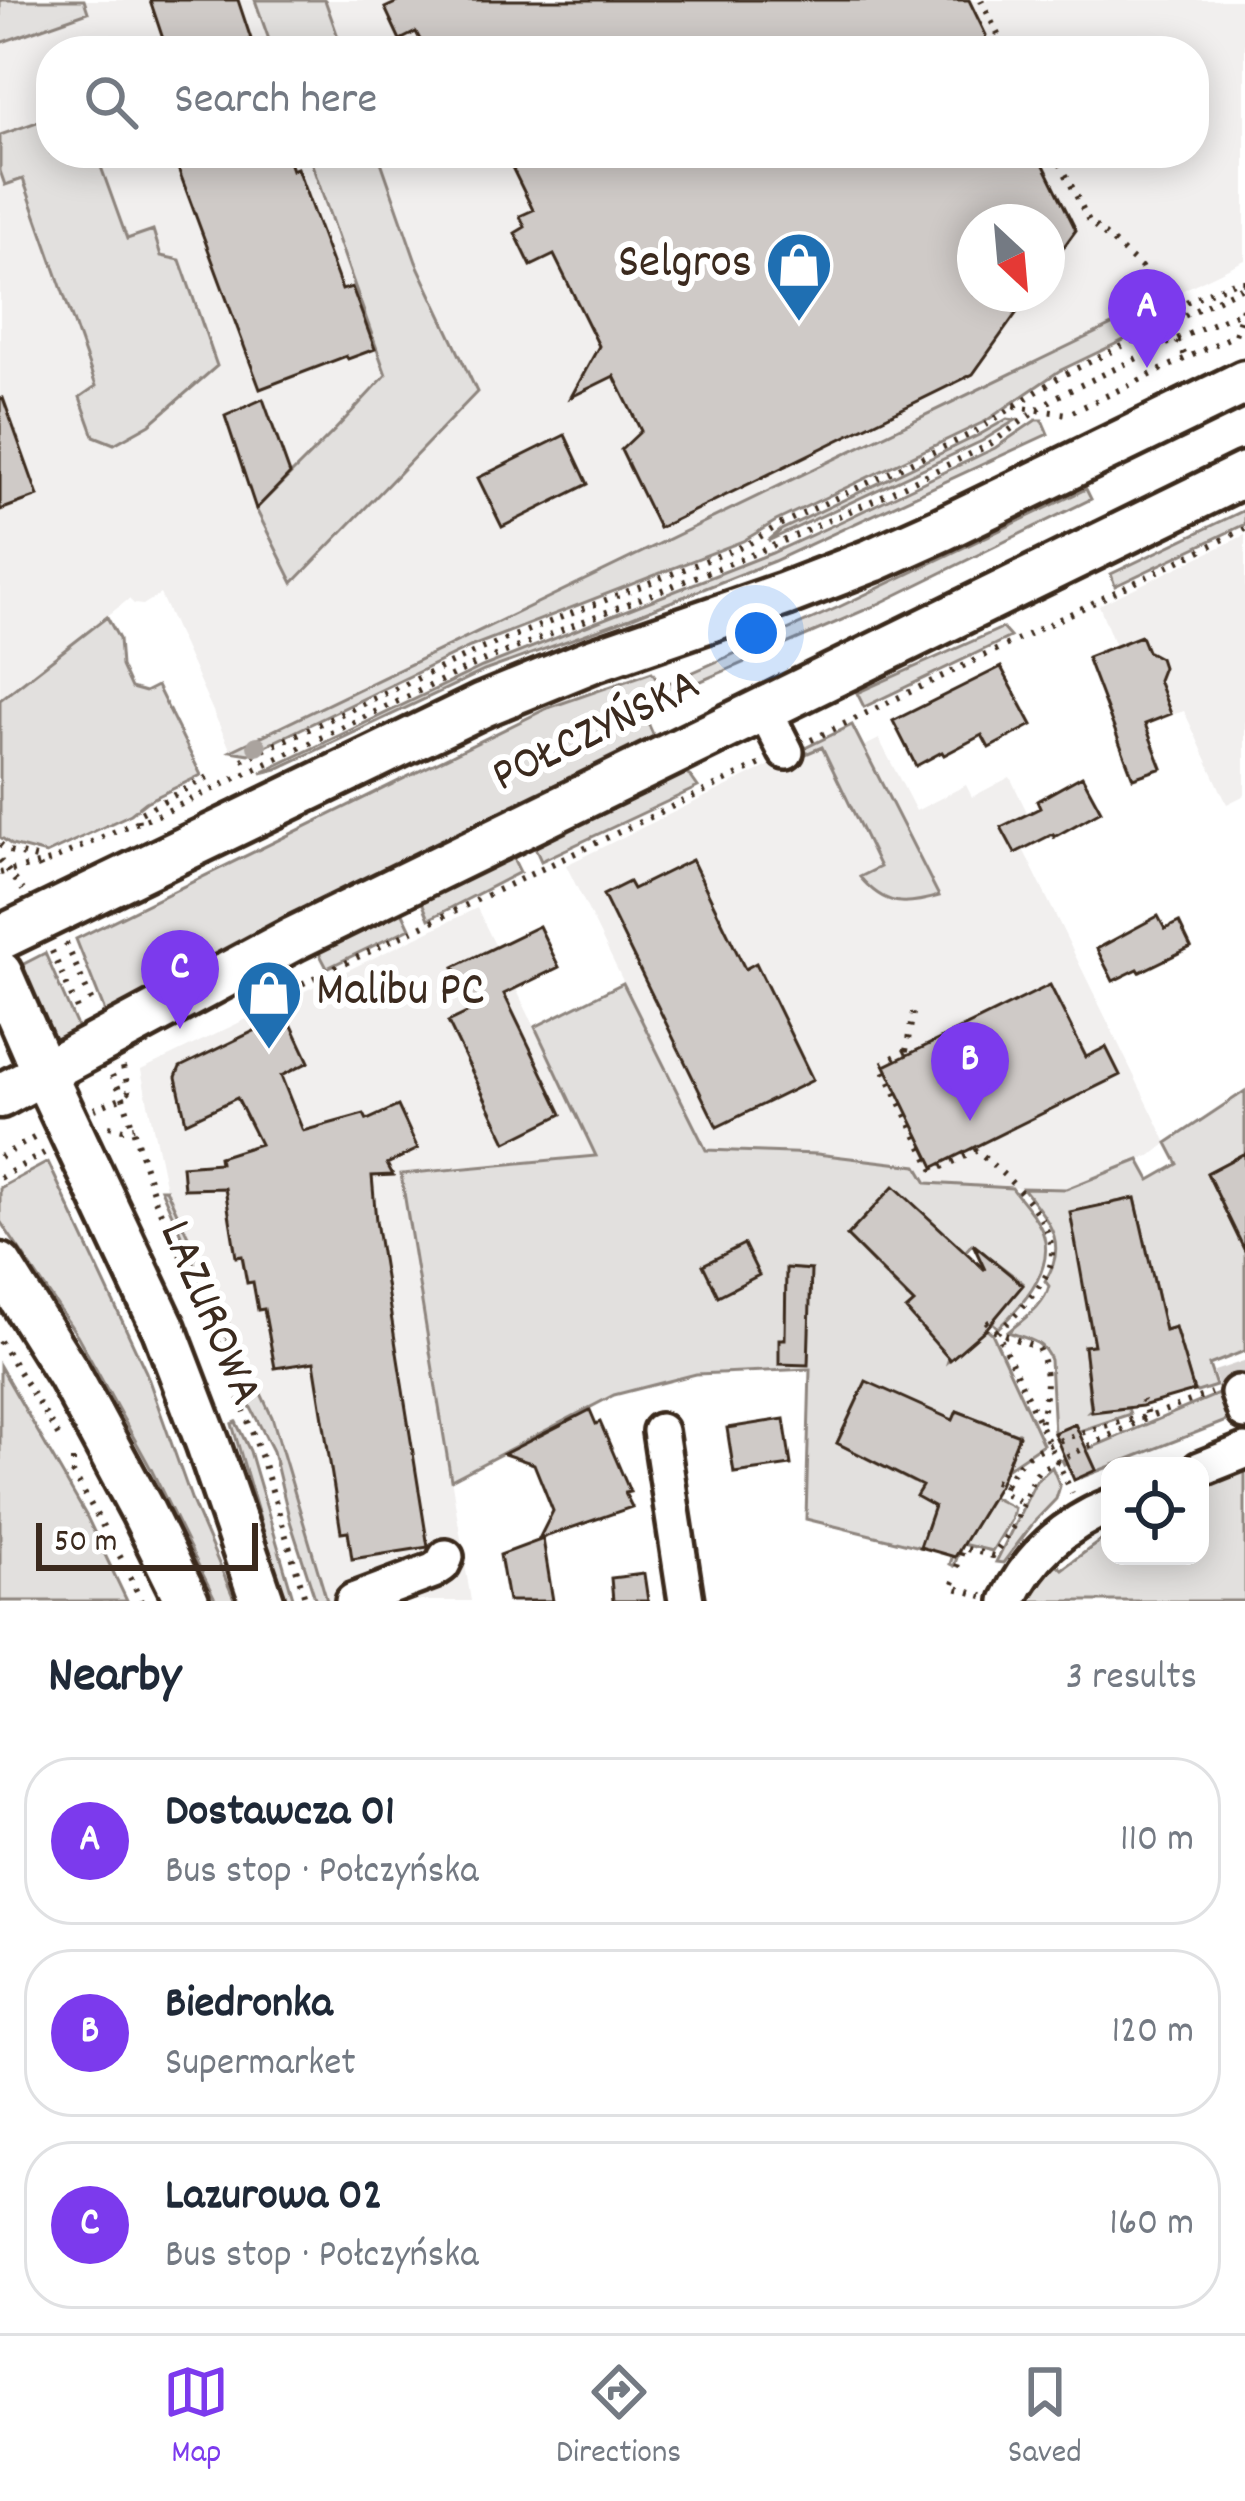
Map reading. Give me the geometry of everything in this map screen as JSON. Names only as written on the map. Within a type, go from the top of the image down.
[{"type":"main road","name":"POŁCZYŃSKA","points":[[0,938],[484,705],[591,661],[873,560],[1245,382]]},
{"type":"main road","name":"POŁCZYŃSKA","points":[[0,1096],[295,938],[1245,474]]},
{"type":"main road","name":"LAZUROWA","points":[[0,973],[164,1329],[262,1601]]},
{"type":"main road","points":[[0,1265],[69,1375],[188,1601]]},
{"type":"street","points":[[764,707],[786,752]]},
{"type":"street","points":[[661,1431],[686,1601]]},
{"type":"street","points":[[1209,1465],[1245,1451]]},
{"type":"street","points":[[997,1599],[1051,1541],[1101,1510]]},
{"type":"street","points":[[353,1601],[433,1571],[446,1557]]},
{"type":"path","points":[[981,0],[999,36]]},
{"type":"path","points":[[1062,168],[1089,221],[1141,267],[1186,358]]},
{"type":"path","points":[[1164,311],[1234,282],[1245,284]]},
{"type":"path","points":[[242,760],[482,649],[748,544],[991,424],[1061,376],[1245,284]]},
{"type":"path","points":[[1014,407],[1068,414],[1235,335],[1245,301]]},
{"type":"path","points":[[4,871],[39,865],[163,813],[480,662],[861,506],[988,445],[1054,398],[1243,311]]},
{"type":"path","points":[[260,986],[266,1001],[1245,530]]},
{"type":"path","points":[[130,837],[139,829],[137,815],[212,775]]},
{"type":"path","points":[[0,844],[36,858],[44,877],[38,880],[40,885]]},
{"type":"path","points":[[0,860],[25,893]]},
{"type":"path","points":[[67,943],[100,1022]]},
{"type":"path","points":[[51,949],[82,1020]]},
{"type":"path","points":[[914,1013],[907,1053],[881,1064],[934,1171],[976,1151],[1011,1179],[1048,1229],[1051,1264],[1019,1314],[997,1332]]},
{"type":"path","points":[[96,1108],[129,1091],[121,1060]]},
{"type":"path","points":[[106,1062],[134,1127],[147,1178],[206,1310],[262,1458],[306,1601]]},
{"type":"path","points":[[105,1125],[134,1127]]},
{"type":"path","points":[[0,1157],[38,1136]]},
{"type":"path","points":[[0,1178],[45,1153]]},
{"type":"path","points":[[986,1321],[997,1332],[1066,1477]]},
{"type":"path","points":[[997,1332],[1039,1348],[1046,1361],[1047,1390],[1040,1426]]},
{"type":"path","points":[[1023,1503],[1002,1493],[1018,1464],[1049,1445],[1129,1419],[1235,1398]]},
{"type":"path","points":[[1142,1400],[1148,1417]]},
{"type":"path","points":[[957,1568],[963,1548],[992,1558],[1016,1522],[1039,1470],[1148,1417]]},
{"type":"path","points":[[994,1481],[1006,1485]]},
{"type":"path","points":[[954,1581],[952,1587],[997,1599]]},
{"type":"shaded area","points":[[0,0],[255,0],[268,36],[36,36],[36,168],[313,168],[386,375],[290,474],[476,392],[416,262],[383,168],[1209,168],[1209,36],[338,36],[325,0],[1245,0],[1245,260],[231,751],[160,594],[143,605],[129,599],[0,700]]},
{"type":"shaded area","points":[[0,0],[84,0],[88,12],[0,43]]},
{"type":"shaded area","points":[[255,0],[325,0],[338,36],[268,36]]},
{"type":"shaded area","points":[[36,122],[36,168],[101,168],[127,239],[153,230],[161,256],[180,260],[217,366],[150,424],[114,444],[94,436],[80,397],[96,386],[23,179],[5,185],[0,135]]},
{"type":"shaded area","points":[[313,168],[383,168],[416,262],[477,392],[293,583],[256,509],[386,375]]},
{"type":"shaded area","points":[[1153,305],[1160,318],[1157,324],[1059,371],[986,421],[743,541],[470,647],[249,754],[231,751]]},
{"type":"shaded area","points":[[1007,419],[1016,420],[982,441],[768,541],[781,530]]},
{"type":"shaded area","points":[[1042,420],[1048,434],[774,561],[484,671],[261,773],[482,667],[772,553],[995,448]]},
{"type":"shaded area","points":[[1086,489],[1091,499],[872,607],[641,707],[655,739],[315,903],[107,1017],[76,939],[548,708],[652,672],[662,686]]},
{"type":"shaded area","points":[[1245,510],[1245,524],[1115,586],[1111,574]]},
{"type":"shaded area","points":[[1245,535],[1245,795],[1227,804],[1184,711],[1145,724],[1099,605]]},
{"type":"shaded area","points":[[107,617],[119,639],[121,666],[131,688],[145,692],[157,686],[201,775],[46,854],[12,845],[0,837],[0,700]]},
{"type":"shaded area","points":[[1002,628],[1010,637],[864,707],[857,693]]},
{"type":"shaded area","points":[[852,725],[863,747],[879,739],[916,811],[966,785],[972,797],[1010,777],[1041,841],[1024,851],[1167,1143],[1152,1155],[1066,1189],[926,1183],[817,1154],[706,1150],[566,865]]},
{"type":"shaded area","points":[[852,725],[939,896],[896,902],[878,894],[860,877],[880,867],[822,747],[801,756],[799,751]]},
{"type":"shaded area","points":[[683,772],[698,787],[541,861],[532,841]]},
{"type":"shaded area","points":[[511,854],[520,872],[429,919],[420,897]]},
{"type":"shaded area","points":[[477,908],[597,1156],[402,1175],[471,1601],[327,1601],[272,1417],[166,1189],[141,1070]]},
{"type":"shaded area","points":[[401,909],[410,928],[327,968],[317,949]]},
{"type":"shaded area","points":[[45,953],[79,1031],[55,1045],[18,967]]},
{"type":"shaded area","points":[[623,983],[706,1150],[817,1154],[917,1166],[927,1183],[1012,1188],[1035,1218],[1046,1250],[1040,1275],[998,1328],[992,1322],[1023,1283],[972,1244],[956,1262],[957,1244],[894,1187],[847,1236],[907,1297],[925,1294],[907,1311],[948,1361],[986,1328],[992,1333],[1043,1444],[1006,1469],[1019,1432],[957,1411],[948,1434],[867,1382],[837,1443],[913,1482],[925,1472],[971,1530],[992,1497],[1014,1508],[992,1551],[962,1544],[954,1566],[950,1564],[959,1537],[929,1521],[920,1547],[806,1519],[810,1369],[696,1374],[614,1395],[451,1480],[401,1174],[596,1156],[535,1027]]},
{"type":"shaded area","points":[[1245,1091],[1245,1153],[1207,1173],[1245,1251],[1245,1351],[1209,1365],[1216,1386],[1193,1389],[1175,1327],[1152,1334],[1163,1321],[1135,1198],[1071,1212],[1108,1343],[1084,1346],[1089,1411],[1128,1408],[1130,1414],[1065,1436],[1062,1430],[1054,1433],[1047,1353],[1039,1344],[1008,1332],[1043,1300],[1055,1254],[1052,1232],[1023,1188],[1066,1189],[1139,1160],[1150,1180],[1178,1164],[1167,1143]]},
{"type":"shaded area","points":[[48,1162],[146,1372],[192,1501],[235,1601],[216,1601],[77,1335],[0,1221],[0,1188]]},
{"type":"shaded area","points":[[161,1189],[166,1189],[272,1417],[327,1601],[316,1601],[273,1451],[247,1400],[228,1342]]},
{"type":"shaded area","points":[[0,1366],[87,1517],[127,1601],[0,1601]]},
{"type":"shaded area","points":[[1225,1391],[1231,1419],[1134,1457],[1101,1457],[1101,1470],[1080,1478],[1096,1470],[1089,1454],[1064,1464],[1062,1460]]},
{"type":"shaded area","points":[[236,1422],[250,1451],[294,1601],[284,1601],[232,1424]]},
{"type":"shaded area","points":[[1245,1465],[1245,1601],[1028,1601],[1052,1560],[1062,1569],[1101,1540],[1101,1565],[1209,1565],[1209,1484]]},
{"type":"shaded area","points":[[1052,1467],[1060,1486],[1056,1499],[1003,1563],[996,1562],[1036,1481]]},
{"type":"building","points":[[150,0],[238,0],[250,36],[162,36]]},
{"type":"building","points":[[402,0],[969,0],[986,35],[418,36],[416,32],[398,36],[385,8]]},
{"type":"building","points":[[178,168],[297,168],[342,290],[352,287],[375,349],[260,389]]},
{"type":"building","name":"Selgros","points":[[512,168],[1045,168],[1063,204],[957,204],[957,312],[1017,312],[973,374],[659,528],[621,450],[641,431],[614,376],[571,397],[599,346],[554,255],[531,266],[515,233],[525,227],[520,216],[533,210]]},
{"type":"building","name":"Selgros","points":[[1065,208],[1076,230],[1065,245]]},
{"type":"building","points":[[0,399],[38,496],[0,510]]},
{"type":"building","points":[[263,399],[290,474],[256,509],[225,416]]},
{"type":"building","points":[[565,435],[588,484],[502,527],[478,478]]},
{"type":"building","points":[[1141,636],[1147,651],[1160,658],[1163,667],[1158,680],[1171,714],[1145,724],[1162,768],[1133,778],[1087,657]]},
{"type":"building","points":[[1001,667],[1032,725],[989,748],[982,735],[916,766],[893,721]]},
{"type":"building","points":[[1082,776],[1101,811],[1015,853],[1001,827],[1040,808],[1037,801]]},
{"type":"building","points":[[692,860],[745,969],[756,963],[813,1080],[717,1127],[603,895],[629,882],[633,889]]},
{"type":"building","points":[[1158,916],[1165,929],[1179,922],[1191,947],[1113,981],[1097,949]]},
{"type":"building","points":[[539,926],[559,967],[504,994],[562,1114],[506,1142],[448,1022],[475,1009],[454,967]]},
{"type":"building","points":[[1050,985],[1086,1057],[1106,1047],[1120,1075],[934,1167],[885,1066]]},
{"type":"building","points":[[287,1015],[309,1062],[281,1076],[303,1131],[364,1114],[367,1120],[398,1106],[418,1149],[387,1164],[393,1175],[372,1176],[428,1547],[352,1559],[348,1531],[341,1532],[314,1362],[275,1368],[264,1309],[258,1310],[242,1256],[236,1257],[225,1188],[184,1189],[182,1166],[220,1163],[219,1157],[260,1144],[237,1098],[186,1122],[176,1077],[180,1067]]},
{"type":"building","points":[[1245,1153],[1245,1251],[1207,1173]]},
{"type":"building","points":[[894,1186],[985,1270],[973,1244],[1023,1285],[987,1328],[950,1360],[906,1310],[914,1303],[847,1236]]},
{"type":"building","points":[[1135,1198],[1165,1330],[1175,1327],[1194,1391],[1142,1406],[1092,1412],[1084,1346],[1094,1345],[1070,1212]]},
{"type":"building","points":[[744,1244],[759,1275],[718,1296],[703,1265]]},
{"type":"building","points":[[786,1268],[811,1270],[808,1365],[779,1364],[779,1339],[785,1339]]},
{"type":"building","points":[[866,1381],[953,1420],[957,1411],[1019,1435],[999,1485],[955,1557],[920,1547],[934,1506],[916,1496],[922,1486],[837,1443]]},
{"type":"building","points":[[590,1410],[596,1424],[600,1422],[632,1507],[539,1539],[553,1511],[534,1464],[504,1454]]},
{"type":"building","points":[[784,1419],[791,1465],[734,1473],[727,1428]]},
{"type":"building","points":[[1075,1424],[1096,1470],[1074,1480],[1054,1433]]},
{"type":"building","points":[[543,1539],[553,1601],[508,1601],[500,1555]]},
{"type":"building","points":[[644,1574],[648,1601],[613,1601],[611,1578]]},
{"type":"tunnel","points":[[1229,1366],[1238,1393]]},
{"type":"place","name":"Selgros","points":[[799,324]]},
{"type":"place","name":"Dostawcza 01","points":[[1147,368]]},
{"type":"place","name":"Lazurowa 02","points":[[180,1029]]},
{"type":"place","name":"Malibu PC","points":[[269,1052]]},
{"type":"place","name":"Biedronka","points":[[970,1121]]}]
